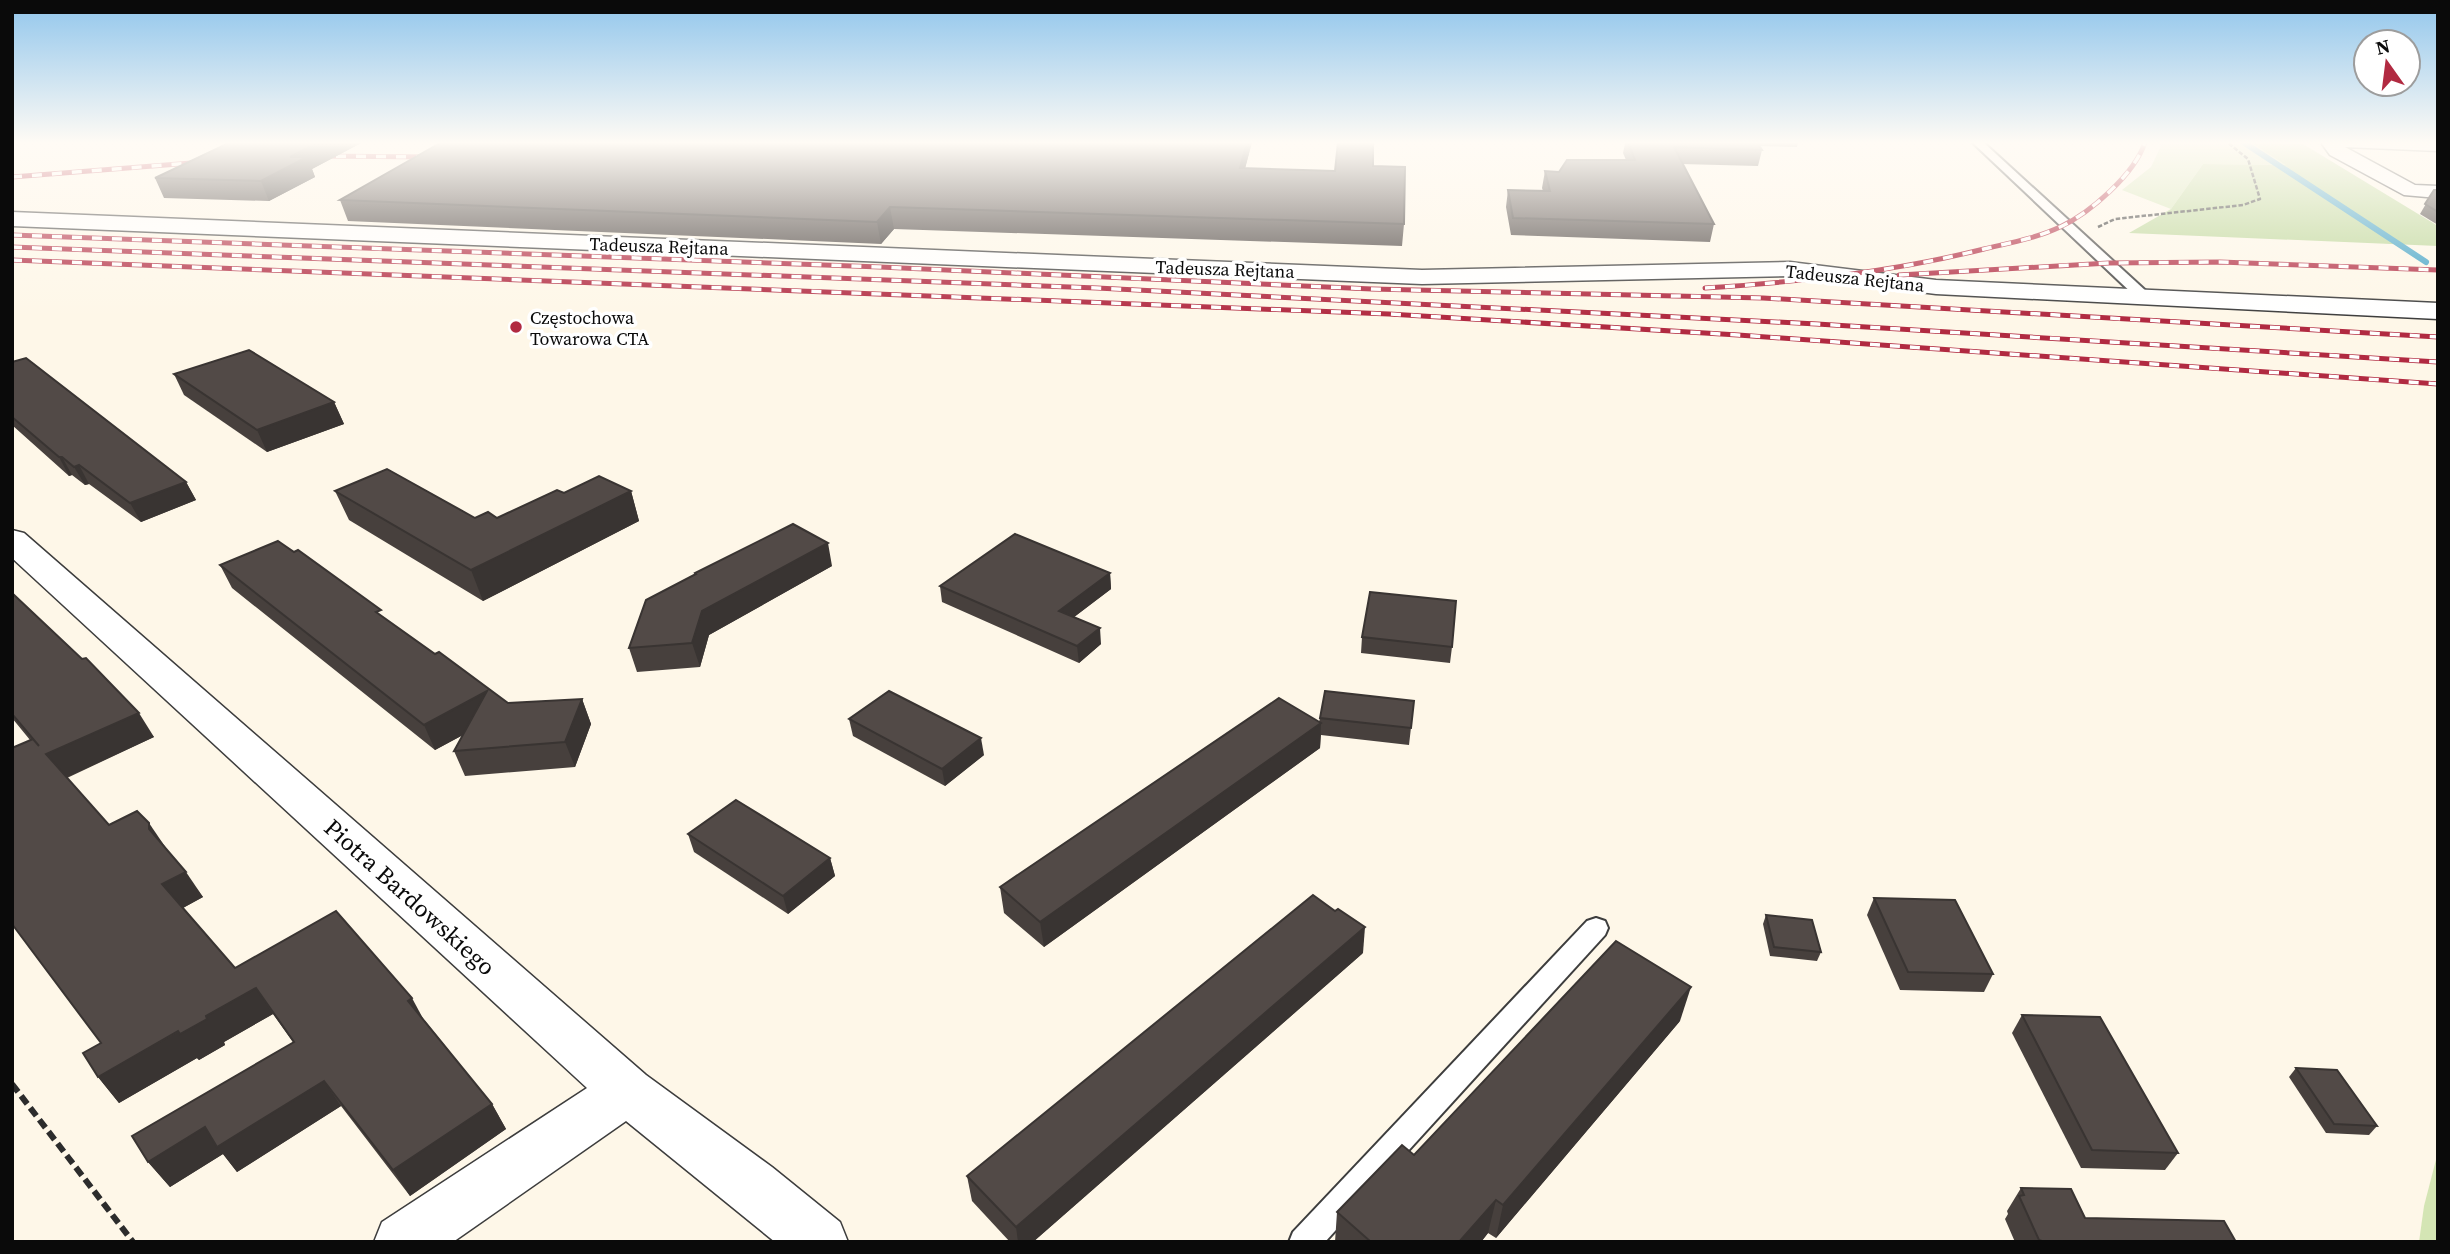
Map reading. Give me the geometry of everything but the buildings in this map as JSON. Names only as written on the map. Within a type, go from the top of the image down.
[{"type":"street","name":"Tadeusza Rejtana","points":[[12,219],[1422,277],[1790,269],[1936,287],[2438,311]]},
{"type":"street","name":"Piotra Bardowskiego","points":[[12,540],[627,1091],[752,1186],[819,1242]]},
{"type":"street","points":[[403,1242],[627,1091]]},
{"type":"lane","points":[[2041,201],[2142,295]]},
{"type":"lane","points":[[1304,1242],[1596,928]]},
{"type":"path","points":[[2078,235],[2115,219],[2243,205],[2256,201]]},
{"type":"path","points":[[12,1084],[133,1242]]},
{"type":"green space","points":[[2149,201],[2177,201],[2171,209]]},
{"type":"green space","points":[[2177,201],[2396,201],[2438,226],[2438,246],[2129,233],[2171,209]]},
{"type":"green space","points":[[2438,1152],[2438,1242],[2419,1242],[2424,1206]]},
{"type":"waterway","points":[[2332,201],[2426,262]]},
{"type":"railway","points":[[1705,288],[1810,279],[1949,257],[2042,234],[2072,221],[2099,201]]},
{"type":"railway","points":[[12,235],[880,267],[1372,289],[1763,298],[2438,337]]},
{"type":"railway","points":[[12,247],[1097,288],[1817,324],[2438,362]]},
{"type":"railway","points":[[12,260],[1389,314],[1738,335],[2438,384]]},
{"type":"railway","points":[[1899,275],[2109,263],[2220,262],[2438,270]]},
{"type":"place","name":"Częstochowa Towarowa CTA","points":[[516,327]]}]
